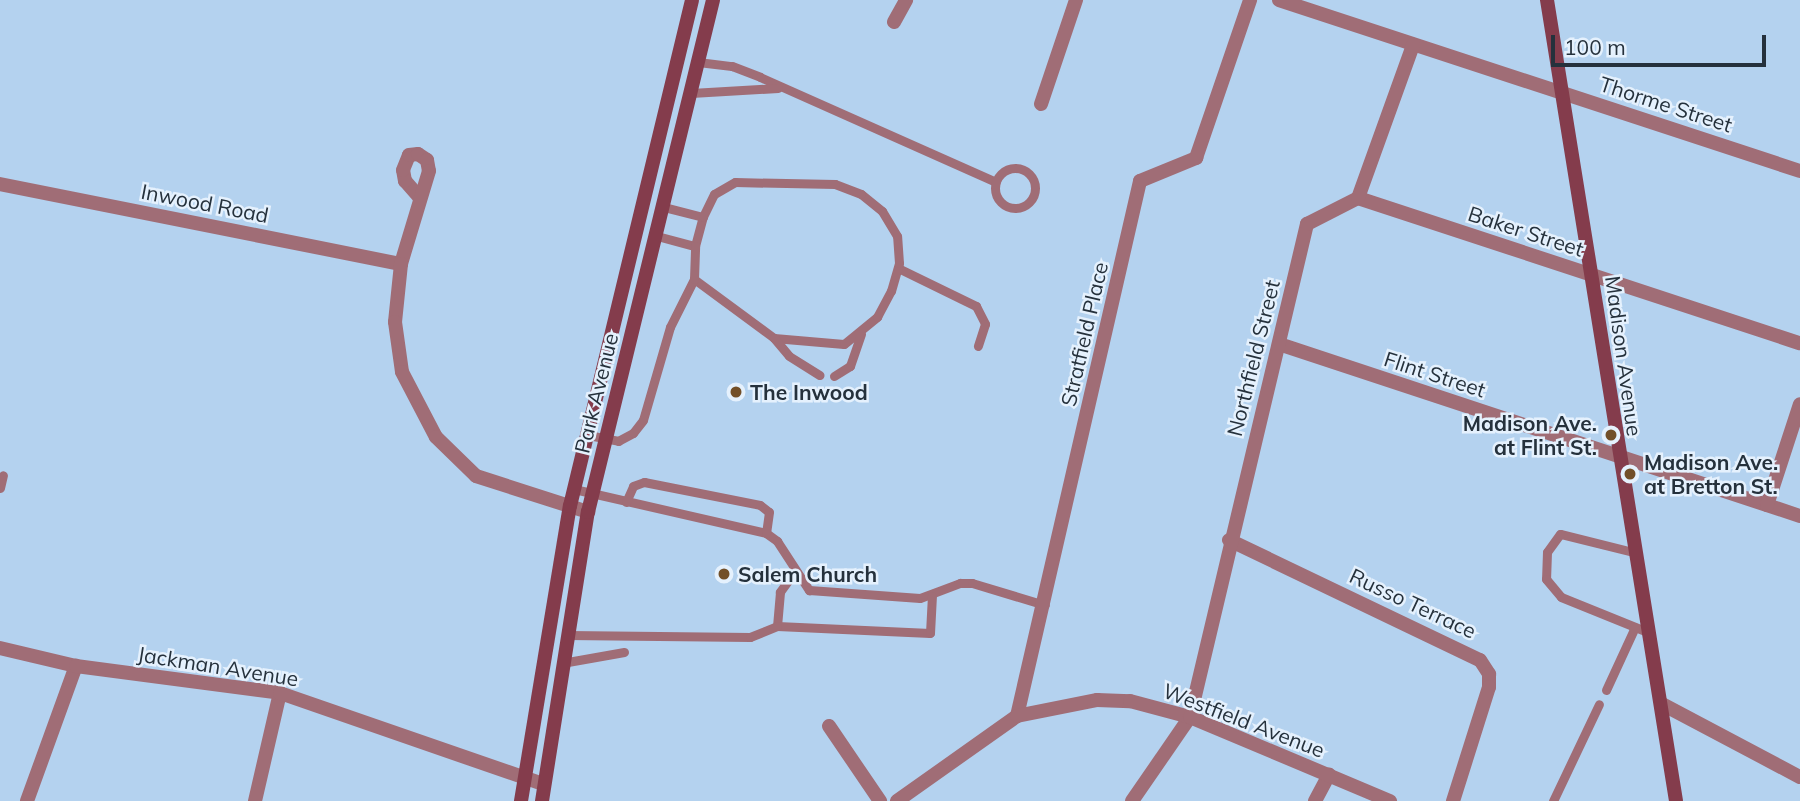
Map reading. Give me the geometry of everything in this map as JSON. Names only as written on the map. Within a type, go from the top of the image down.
[{"type":"main road","name":"Park Avenue","points":[[521,801],[570,506],[692,0]]},
{"type":"main road","name":"Park Avenue","points":[[542,801],[588,512],[713,0]]},
{"type":"main road","name":"Madison Avenue","points":[[1547,0],[1617,456],[1650,633],[1676,801]]},
{"type":"street","points":[[894,22],[906,0]]},
{"type":"street","points":[[1041,104],[1076,0]]},
{"type":"street","name":"Stratfield Place","points":[[1017,716],[1045,605],[1140,181],[1196,158],[1250,0]]},
{"type":"street","name":"Thorme Street","points":[[1279,0],[1800,171]]},
{"type":"street","points":[[1358,198],[1413,45]]},
{"type":"street","name":"Inwood Road","points":[[0,184],[401,264]]},
{"type":"street","points":[[420,198],[401,264],[395,322],[402,372],[436,437],[476,476],[588,512]]},
{"type":"street","name":"Baker Street","points":[[1358,198],[1800,343]]},
{"type":"street","name":"Northfield Street","points":[[1190,717],[1229,540],[1307,224],[1358,198]]},
{"type":"street","name":"Flint Street","points":[[1279,344],[1800,516]]},
{"type":"street","points":[[1767,505],[1800,404]]},
{"type":"street","name":"Russo Terrace","points":[[1229,540],[1480,660],[1489,674],[1489,687],[1453,801]]},
{"type":"street","name":"Jackman Avenue","points":[[0,648],[76,666],[280,693],[543,784]]},
{"type":"street","points":[[27,801],[76,666]]},
{"type":"street","points":[[255,801],[280,693]]},
{"type":"street","name":"Westfield Avenue","points":[[897,801],[1017,716],[1097,700],[1130,701],[1190,717],[1390,801]]},
{"type":"street","points":[[1662,704],[1800,777]]},
{"type":"street","points":[[1132,801],[1190,717]]},
{"type":"street","points":[[829,726],[880,801]]},
{"type":"street","points":[[1315,801],[1329,775]]},
{"type":"lane","points":[[698,62],[732,66],[996,182]]},
{"type":"lane","points":[[691,93],[778,88]]},
{"type":"lane","points":[[1020,169],[1031,178],[1034,193],[1022,206],[1007,207],[997,197],[996,182],[1005,171],[1020,169]]},
{"type":"lane","points":[[588,435],[606,439],[626,438],[643,419],[670,327],[694,279],[695,246],[703,217],[714,194],[734,182],[849,188],[873,202],[891,223],[897,236],[898,268],[887,302],[861,334],[850,366],[834,376]]},
{"type":"lane","points":[[664,206],[703,217]]},
{"type":"lane","points":[[657,236],[695,246]]},
{"type":"lane","points":[[898,268],[976,306],[985,324],[978,346]]},
{"type":"lane","points":[[694,279],[774,338],[789,356],[819,375]]},
{"type":"lane","points":[[774,338],[844,344],[861,334]]},
{"type":"lane","points":[[0,488],[3,475]]},
{"type":"lane","points":[[626,502],[633,486],[644,482],[760,505],[769,512],[766,533]]},
{"type":"lane","points":[[575,489],[766,533],[777,541],[809,590],[932,596],[960,583],[972,583],[1045,605]]},
{"type":"lane","points":[[1633,552],[1560,534],[1544,564],[1546,579],[1561,597],[1650,633]]},
{"type":"lane","points":[[777,626],[780,592],[795,571]]},
{"type":"lane","points":[[567,635],[750,637],[777,626],[930,633],[932,596]]},
{"type":"lane","points":[[1606,690],[1635,628]]},
{"type":"lane","points":[[562,663],[624,652]]},
{"type":"lane","points":[[1553,801],[1599,704]]},
{"type":"place","name":"The Inwood","points":[[736,392]]},
{"type":"place","name":"Madison Ave. at Flint St.","points":[[1611,435]]},
{"type":"place","name":"Madison Ave. at Bretton St.","points":[[1630,474]]},
{"type":"place","name":"Salem Church","points":[[724,574]]}]
